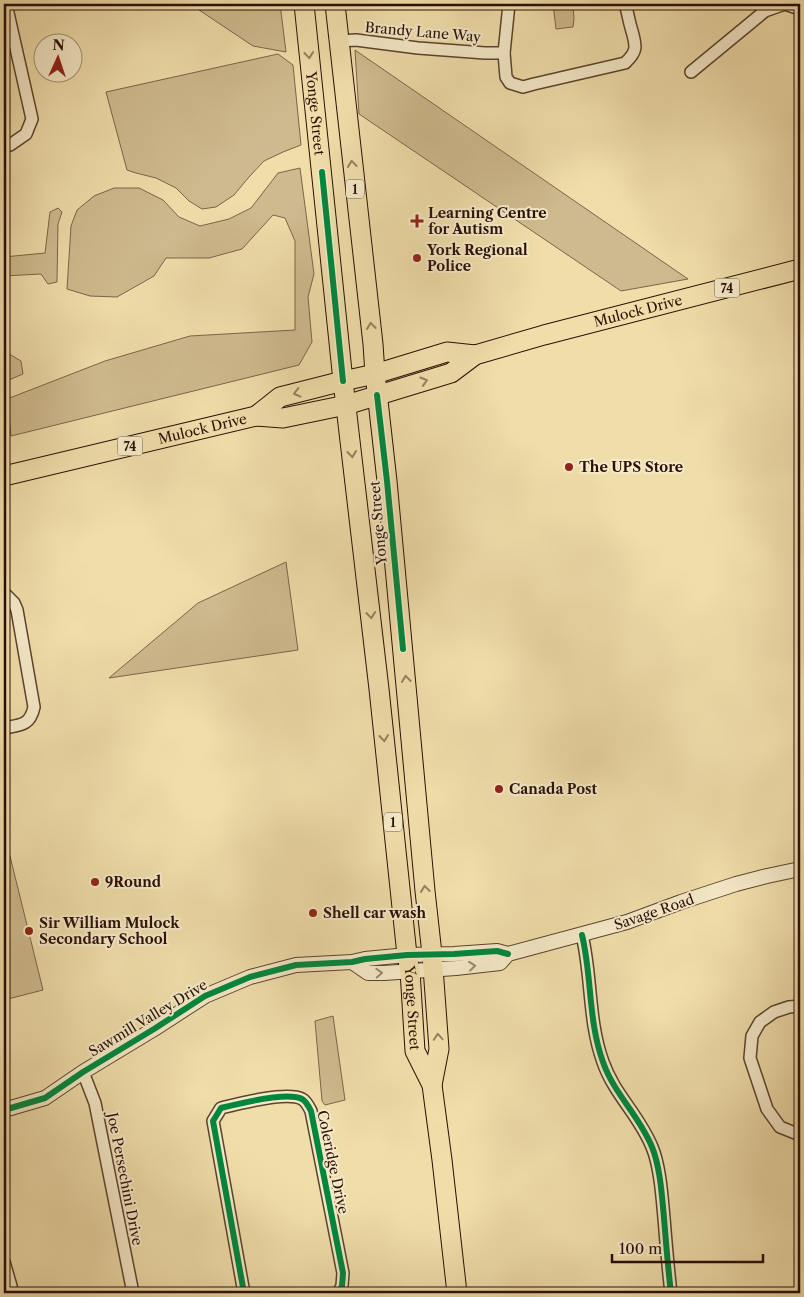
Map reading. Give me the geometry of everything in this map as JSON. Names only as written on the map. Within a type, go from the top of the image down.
[{"type":"main road","name":"Yonge Street","points":[[304,4],[343,381],[409,963],[415,1051],[432,1085]]},
{"type":"main road","name":"Yonge Street","points":[[335,4],[389,500],[432,962],[438,1049],[432,1085],[457,1293]]},
{"type":"main road","name":"Mulock Drive","points":[[4,476],[256,416],[283,418],[346,405],[451,373],[475,355],[544,335],[800,269]]},
{"type":"main road","name":"Mulock Drive","points":[[256,416],[280,396],[375,374],[446,352],[475,355]]},
{"type":"street","points":[[4,146],[10,145],[26,134],[32,119],[6,4]]},
{"type":"street","points":[[509,4],[504,53],[506,77],[510,84],[523,87],[625,63],[633,54],[636,41],[625,4]]},
{"type":"street","points":[[691,72],[765,11],[785,4],[800,9]]},
{"type":"street","name":"Brandy Lane Way","points":[[338,41],[356,40],[418,48],[504,53]]},
{"type":"street","points":[[4,593],[14,603],[17,610],[34,707],[32,715],[27,722],[4,728]]},
{"type":"street","name":"Savage Road","points":[[432,962],[500,963],[508,954],[627,922],[736,884],[800,869]]},
{"type":"street","points":[[582,935],[586,952],[593,1022],[602,1061],[614,1088],[638,1120],[652,1148],[662,1199],[671,1293]]},
{"type":"street","name":"Sawmill Valley Drive","points":[[4,1110],[45,1098],[205,996],[250,976],[296,965],[352,962],[365,959],[409,963],[432,962]]},
{"type":"street","points":[[800,1006],[774,1012],[760,1022],[752,1036],[750,1058],[767,1109],[780,1127],[800,1135]]},
{"type":"street","name":"Joe Persechini Drive","points":[[83,1072],[95,1103],[133,1293]]},
{"type":"street","name":"Coleridge Drive","points":[[244,1293],[212,1121],[220,1108],[278,1096],[302,1099],[311,1111],[343,1273],[342,1286],[338,1293]]},
{"type":"street","points":[[4,1262],[12,1293]]},
{"type":"shaded area","points":[[190,4],[280,4],[286,52],[253,46]]},
{"type":"shaded area","points":[[553,4],[573,4],[573,27],[556,29]]},
{"type":"shaded area","points":[[355,50],[688,279],[621,291],[359,114]]},
{"type":"shaded area","points":[[278,54],[293,65],[301,145],[264,161],[234,195],[216,207],[202,209],[189,201],[176,188],[156,178],[127,170],[106,92]]},
{"type":"shaded area","points":[[300,168],[314,274],[308,297],[312,342],[299,365],[11,436],[7,399],[105,361],[190,336],[295,330],[295,241],[285,218],[273,215],[242,249],[209,258],[166,258],[154,276],[117,297],[90,296],[67,289],[71,226],[77,210],[94,196],[114,188],[139,188],[163,200],[179,217],[200,226],[229,219],[251,208],[278,173]]},
{"type":"shaded area","points":[[58,208],[62,212],[58,224],[57,282],[48,284],[41,274],[4,276],[4,257],[45,253],[50,212]]},
{"type":"shaded area","points":[[4,351],[21,361],[23,374],[4,382]]},
{"type":"shaded area","points":[[286,562],[298,650],[109,678],[198,603]]},
{"type":"shaded area","points":[[7,844],[43,990],[4,1000],[4,845]]},
{"type":"shaded area","points":[[333,1016],[345,1100],[325,1105],[322,1101],[315,1021]]},
{"type":"cycle path","points":[[322,172],[343,381]]},
{"type":"cycle path","points":[[377,395],[403,649]]},
{"type":"cycle path","points":[[582,935],[592,1015],[603,1062],[613,1084],[647,1135],[657,1163],[671,1293]]},
{"type":"cycle path","points":[[4,1110],[45,1098],[205,996],[250,977],[296,965],[352,962],[407,955],[497,951],[508,954]]},
{"type":"cycle path","points":[[244,1293],[213,1121],[221,1108],[285,1096],[302,1099],[311,1111],[343,1273],[342,1286],[338,1293]]},
{"type":"place","name":"Learning Centre for Autism","points":[[417,221]]},
{"type":"place","name":"York Regional Police","points":[[417,258]]},
{"type":"place","name":"The UPS Store","points":[[569,467]]},
{"type":"place","name":"Canada Post","points":[[499,789]]},
{"type":"place","name":"9Round","points":[[95,882]]},
{"type":"place","name":"Shell car wash","points":[[313,913]]},
{"type":"place","name":"Sir William Mulock Secondary School","points":[[29,931]]}]
